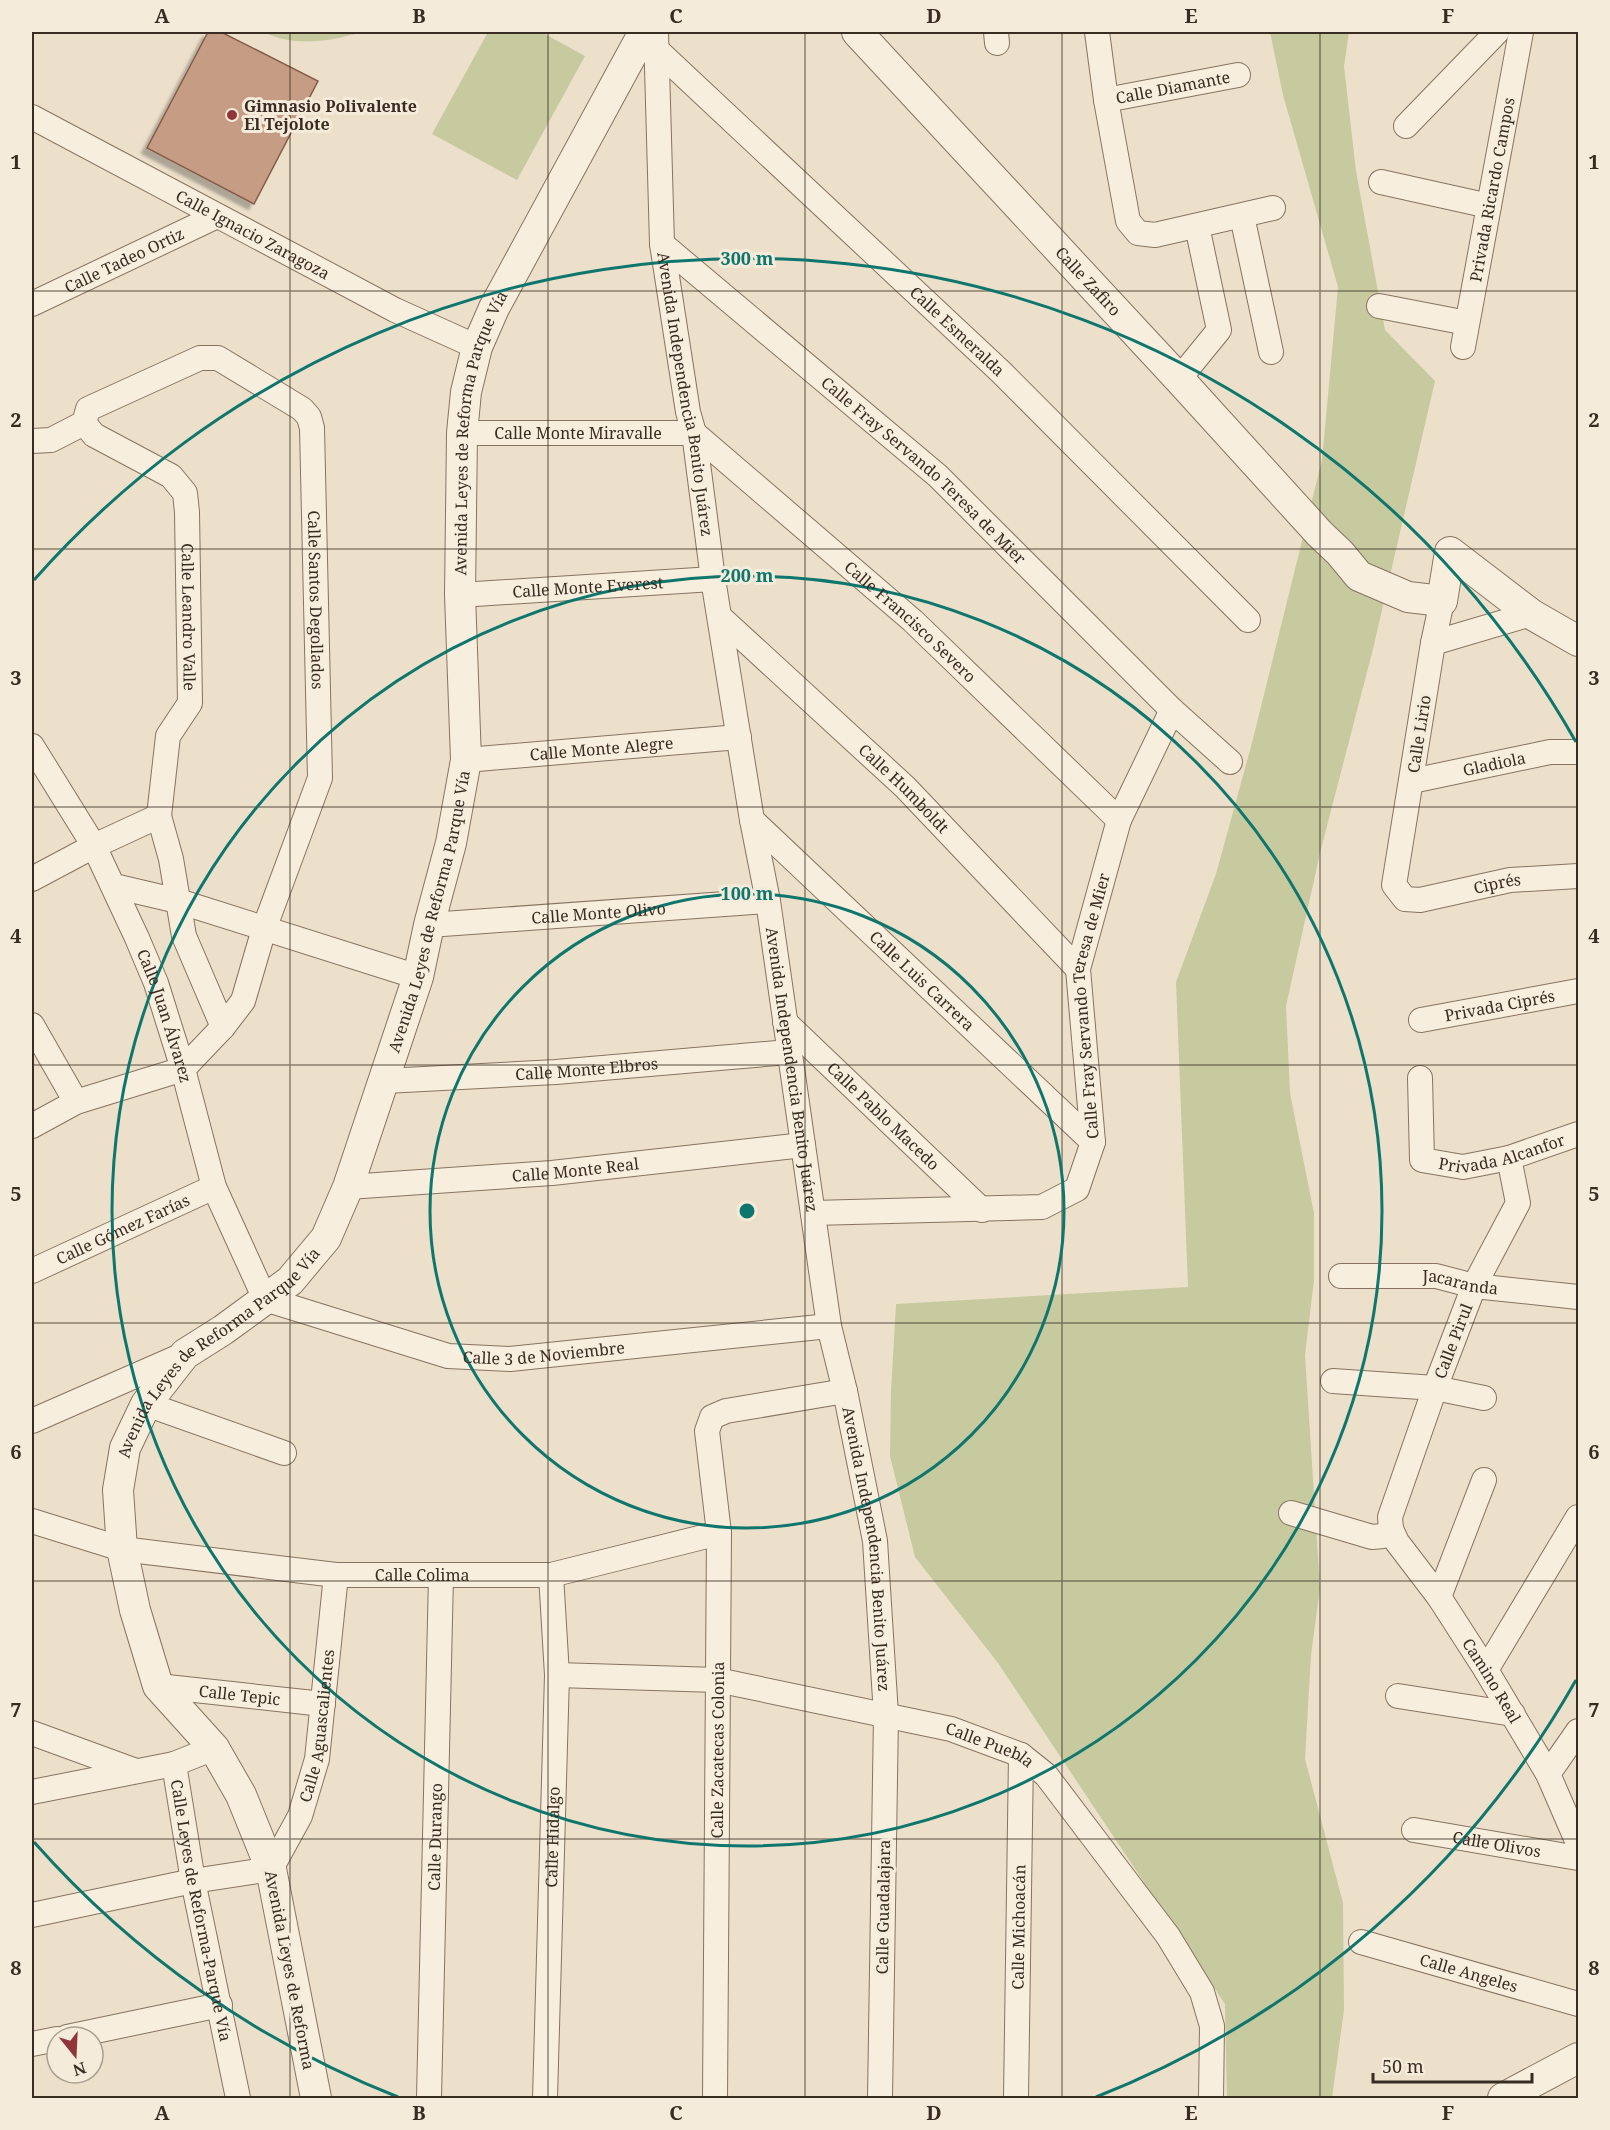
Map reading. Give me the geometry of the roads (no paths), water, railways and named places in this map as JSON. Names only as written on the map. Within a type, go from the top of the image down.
[{"type":"street","name":"Calle Zafiro","points":[[857,32],[1359,576],[1408,597],[1442,601]]},
{"type":"street","name":"Calle Diamante","points":[[1096,32],[1128,221],[1138,233],[1155,236],[1273,208]]},
{"type":"street","points":[[1406,126],[1497,32]]},
{"type":"street","name":"Privada Ricardo Campos","points":[[1463,347],[1521,32]]},
{"type":"street","name":"Avenida Independencia Benito Juárez","points":[[653,38],[662,244],[688,412],[694,433],[713,579],[752,820],[768,901],[829,1326],[845,1391],[874,1541],[886,1715]]},
{"type":"street","name":"Avenida Leyes de Reforma Parque Vía","points":[[189,1719],[158,1686],[135,1610],[123,1549],[118,1490],[125,1448],[146,1404],[185,1354],[223,1330],[290,1281],[326,1238],[348,1187],[418,977],[451,843],[466,759],[460,595],[462,433],[466,392],[477,347],[494,308],[653,38]]},
{"type":"street","name":"Calle Esmeralda","points":[[653,38],[1001,372],[1248,620]]},
{"type":"street","name":"Calle Diamante","points":[[1106,100],[1238,75]]},
{"type":"street","name":"Calle Ignacio Zaragoza","points":[[32,118],[395,310],[477,347]]},
{"type":"street","points":[[1381,182],[1489,206]]},
{"type":"street","name":"Calle Tadeo Ortiz","points":[[32,304],[217,216]]},
{"type":"street","points":[[1242,216],[1271,352]]},
{"type":"street","points":[[1179,379],[1219,330],[1197,226]]},
{"type":"street","name":"Calle Fray Servando Teresa de Mier","points":[[662,244],[938,476],[1172,710],[1230,762]]},
{"type":"street","points":[[1378,306],[1467,323]]},
{"type":"street","name":"Calle Santos Degollados","points":[[32,441],[51,441],[84,423],[88,409],[200,358],[218,358],[302,409],[309,417],[312,428],[320,778],[264,929],[243,1001],[223,1028],[183,1069]]},
{"type":"street","name":"Calle Leandro Valle","points":[[84,423],[94,435],[171,476],[185,493],[190,703],[168,736],[159,816],[171,859],[184,936],[223,1028]]},
{"type":"street","name":"Calle Monte Miravalle","points":[[462,433],[694,433]]},
{"type":"street","name":"Calle Francisco Severo","points":[[694,433],[913,621],[1119,820]]},
{"type":"street","name":"Calle Lirio","points":[[1420,900],[1405,899],[1394,885],[1450,552],[1531,614]]},
{"type":"street","name":"Calle Monte Everest","points":[[460,595],[713,579]]},
{"type":"street","points":[[1433,643],[1531,614],[1578,642]]},
{"type":"street","name":"Calle Humboldt","points":[[721,618],[905,787],[1078,969]]},
{"type":"street","name":"Calle Fray Servando Teresa de Mier","points":[[813,1213],[1042,1207],[1077,1189],[1093,1142],[1078,969],[1119,820],[1172,710]]},
{"type":"street","name":"Calle Monte Alegre","points":[[466,759],[739,737]]},
{"type":"street","name":"Calle Juan Álvarez","points":[[32,746],[94,846],[156,983],[183,1069],[214,1187],[265,1299]]},
{"type":"street","name":"Gladiola","points":[[1412,781],[1550,752],[1578,752]]},
{"type":"street","points":[[32,879],[94,846],[159,816]]},
{"type":"street","name":"Calle Luis Carrera","points":[[752,820],[1093,1142]]},
{"type":"street","name":"Ciprés","points":[[1420,900],[1510,880],[1578,876]]},
{"type":"street","points":[[114,886],[178,901],[418,977]]},
{"type":"street","name":"Calle Monte Olivo","points":[[429,926],[768,901]]},
{"type":"street","name":"Privada Ciprés","points":[[1421,1020],[1578,991]]},
{"type":"street","name":"Calle Pablo Macedo","points":[[785,1022],[982,1210]]},
{"type":"street","points":[[32,1025],[76,1102]]},
{"type":"street","name":"Calle Monte Elbros","points":[[385,1081],[556,1072],[789,1052]]},
{"type":"street","points":[[32,1126],[76,1102],[183,1069]]},
{"type":"street","name":"Privada Alcanfor","points":[[1420,1078],[1422,1160],[1463,1167],[1509,1158],[1578,1134]]},
{"type":"street","name":"Calle Monte Real","points":[[348,1187],[552,1173],[803,1145]]},
{"type":"street","name":"Calle Pirul","points":[[1391,1529],[1390,1517],[1474,1286],[1518,1203],[1509,1158]]},
{"type":"street","name":"Calle Gómez Farías","points":[[32,1271],[214,1187]]},
{"type":"street","name":"Jacaranda","points":[[1341,1276],[1436,1276],[1474,1286],[1578,1298]]},
{"type":"street","name":"Calle 3 de Noviembre","points":[[265,1299],[448,1356],[459,1357],[510,1359],[829,1326]]},
{"type":"street","points":[[32,1421],[185,1354]]},
{"type":"street","points":[[1333,1381],[1435,1388],[1484,1398]]},
{"type":"street","name":"Calle Zacatecas Colonia","points":[[715,2098],[719,1533],[707,1431],[712,1417],[726,1411],[845,1391]]},
{"type":"street","points":[[146,1404],[284,1453]]},
{"type":"street","points":[[1438,1598],[1484,1480]]},
{"type":"street","points":[[1291,1513],[1372,1537],[1383,1536],[1391,1529]]},
{"type":"street","points":[[1486,1670],[1578,1517]]},
{"type":"street","name":"Calle Colima","points":[[32,1521],[123,1549],[336,1575],[550,1575],[719,1533]]},
{"type":"street","name":"Camino Real","points":[[1391,1529],[1396,1542],[1438,1598],[1513,1714],[1548,1774],[1578,1843]]},
{"type":"street","name":"Calle Aguascalientes","points":[[271,1869],[300,1816],[317,1759],[336,1575]]},
{"type":"street","name":"Calle Hidalgo","points":[[545,2098],[556,1675],[550,1575]]},
{"type":"street","name":"Calle Durango","points":[[429,2098],[441,1576]]},
{"type":"street","name":"Calle Puebla","points":[[556,1675],[717,1680],[951,1729],[1022,1755],[1046,1775],[1168,1936],[1202,1992],[1212,2026],[1211,2098]]},
{"type":"street","name":"Calle Tepic","points":[[158,1686],[323,1704]]},
{"type":"street","points":[[1398,1696],[1513,1714]]},
{"type":"street","name":"Calle Guadalajara","points":[[880,2098],[886,1715]]},
{"type":"street","name":"Avenida Leyes de Reforma","points":[[189,1719],[214,1748],[240,1796],[271,1869],[316,2098]]},
{"type":"street","points":[[1548,1774],[1578,1731]]},
{"type":"street","points":[[32,1733],[136,1771]]},
{"type":"street","name":"Calle Leyes de Reforma-Parque Vía","points":[[214,1748],[174,1764],[193,1881],[220,2005],[237,2098]]},
{"type":"street","name":"Calle Michoacán","points":[[1016,2098],[1022,1755]]},
{"type":"street","points":[[32,1792],[174,1764]]},
{"type":"street","name":"Calle Olivos","points":[[1414,1830],[1578,1858]]},
{"type":"street","points":[[32,1915],[193,1881],[271,1869]]},
{"type":"street","name":"Calle Angeles","points":[[1361,1942],[1578,2004]]},
{"type":"street","points":[[105,2029],[220,2005]]},
{"type":"street","points":[[1503,2098],[1578,2058]]},
{"type":"place","name":"Gimnasio Polivalente El Tejolote","points":[[232,115]]}]
